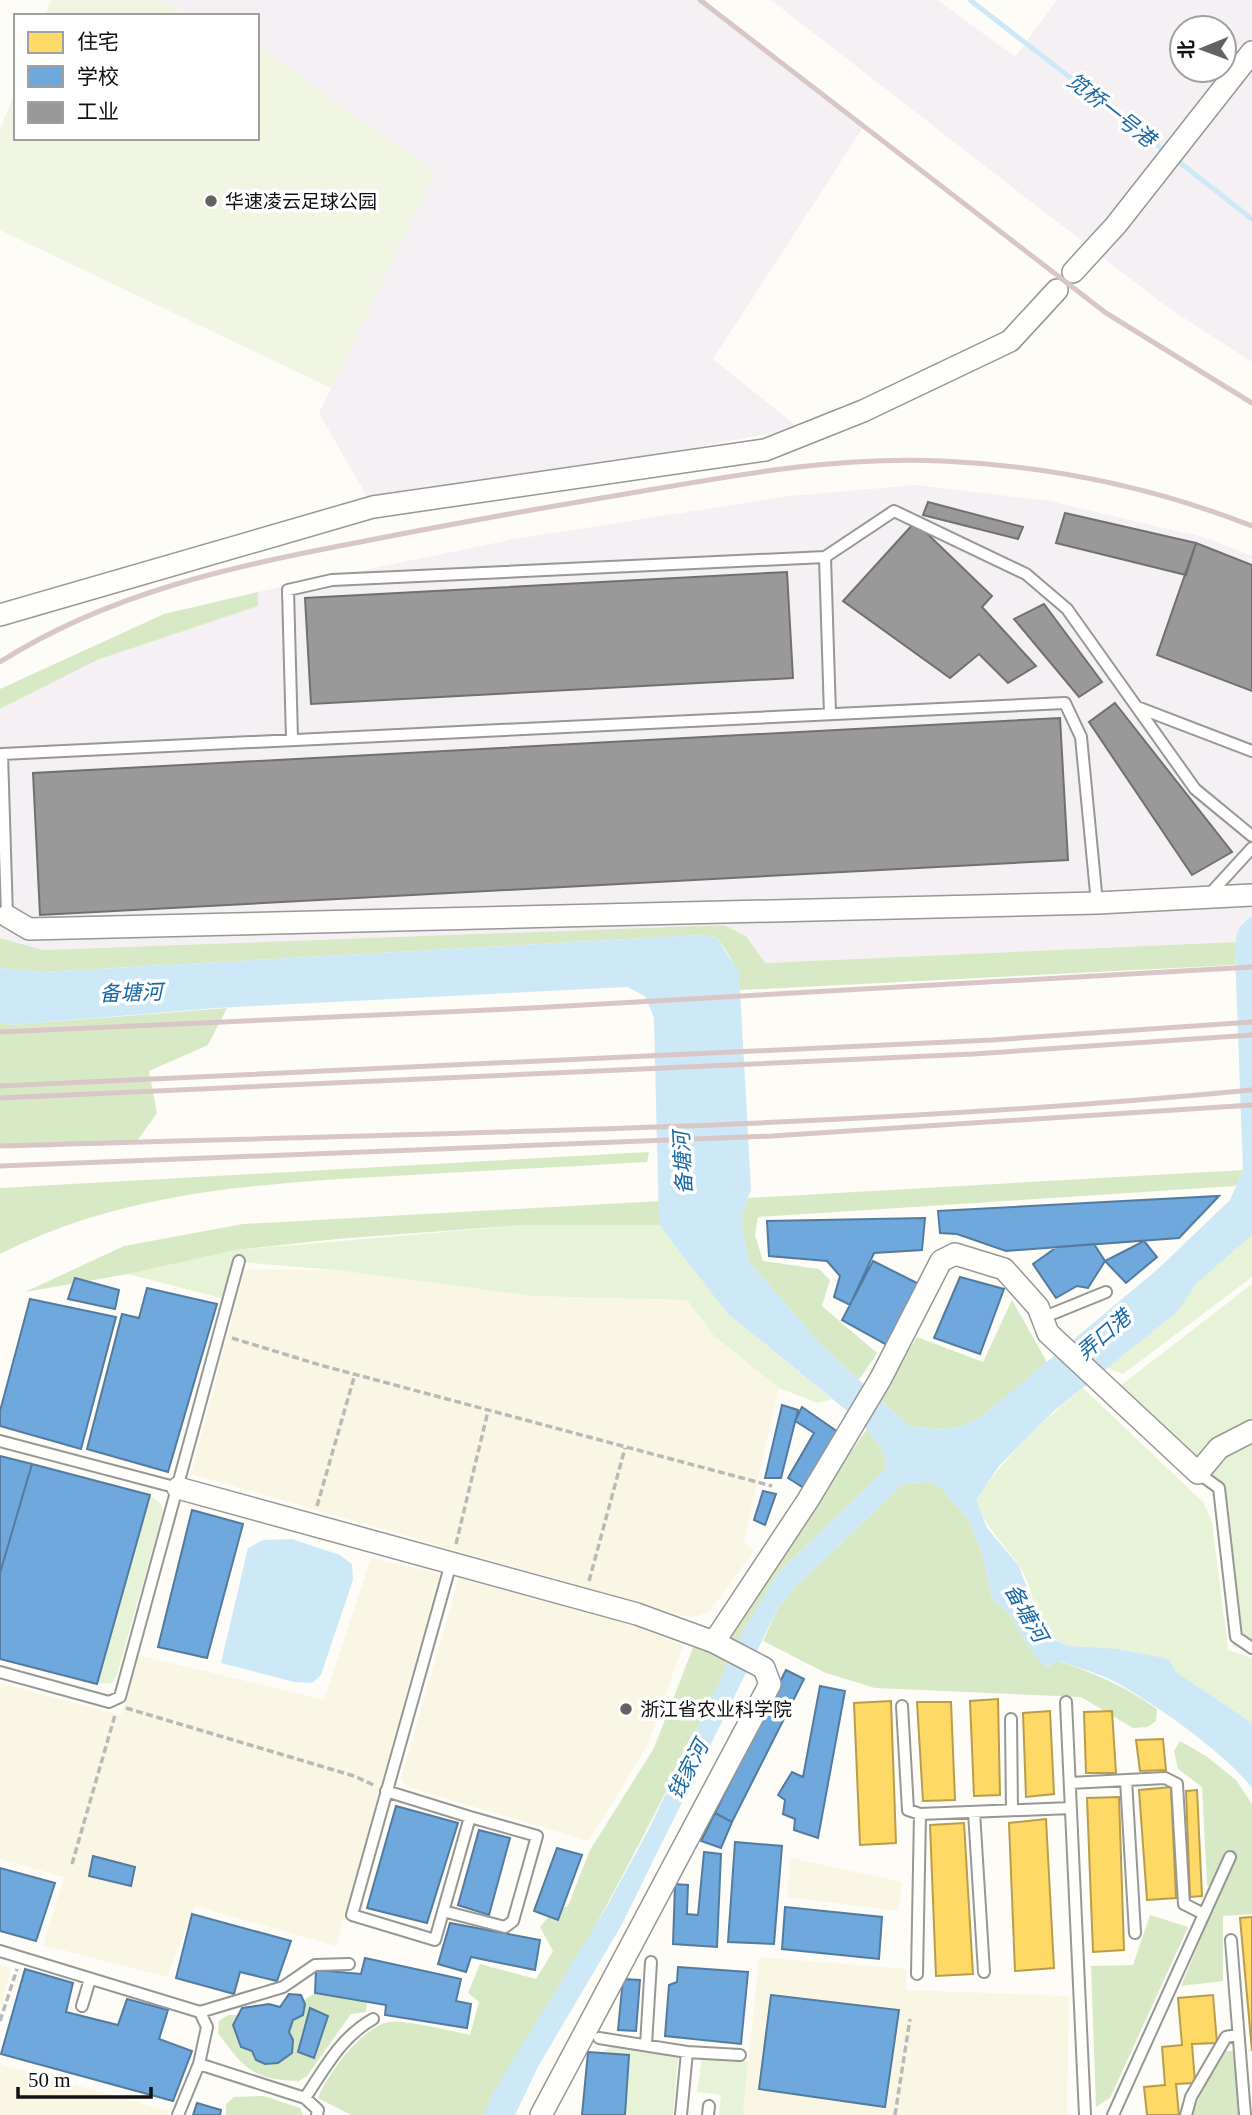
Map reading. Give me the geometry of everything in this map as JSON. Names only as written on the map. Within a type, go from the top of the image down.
[{"type":"street","points":[[1073,272],[1116,225],[1252,52]]},
{"type":"street","points":[[0,615],[373,507],[765,450],[863,411],[1010,341],[1057,290]]},
{"type":"street","points":[[7,916],[29,929],[1097,903],[1252,895]]},
{"type":"street","points":[[714,1642],[791,1527],[881,1378],[941,1261],[955,1254],[1004,1269],[1038,1307],[1045,1325],[1102,1386],[1198,1473],[1219,1448],[1252,1431]]},
{"type":"street","points":[[178,1488],[637,1614],[714,1642],[764,1668],[770,1685],[541,2115]]},
{"type":"lane","points":[[292,739],[288,590],[332,580],[825,557],[894,511],[1026,574],[1067,608],[1195,789],[1252,836]]},
{"type":"lane","points":[[825,557],[830,714]]},
{"type":"lane","points":[[7,916],[2,754],[1065,702],[1081,737],[1097,903]]},
{"type":"lane","points":[[1137,707],[1252,751]]},
{"type":"lane","points":[[1206,898],[1252,848]]},
{"type":"lane","points":[[0,1672],[109,1702],[120,1697],[239,1261]]},
{"type":"lane","points":[[1045,1325],[1106,1292]]},
{"type":"lane","points":[[0,1441],[178,1488]]},
{"type":"lane","points":[[1198,1473],[1219,1488],[1236,1637],[1252,1648]]},
{"type":"lane","points":[[451,1563],[352,1915],[435,1940],[470,1817]]},
{"type":"lane","points":[[1066,1702],[1085,2115]]},
{"type":"lane","points":[[902,1706],[908,1810],[919,1814],[1071,1808]]},
{"type":"lane","points":[[1011,1719],[1012,1810]]},
{"type":"lane","points":[[1070,1783],[1165,1778],[1177,1784],[1184,1904],[1204,1913]]},
{"type":"lane","points":[[1126,1780],[1135,1933]]},
{"type":"lane","points":[[386,1791],[537,1836],[513,1921],[505,1927],[443,1911]]},
{"type":"lane","points":[[974,1812],[984,1972]]},
{"type":"lane","points":[[917,1974],[919,1814]]},
{"type":"lane","points":[[1114,2115],[1230,1857]]},
{"type":"lane","points":[[1231,1940],[1245,2115]]},
{"type":"lane","points":[[0,1951],[200,2012],[283,1987],[315,1965],[349,1964]]},
{"type":"lane","points":[[646,2045],[652,1962]]},
{"type":"lane","points":[[82,2006],[90,1979]]},
{"type":"lane","points":[[178,2115],[199,2064],[207,2028],[200,2012]]},
{"type":"lane","points":[[305,2098],[338,2047],[355,2029],[373,2019]]},
{"type":"lane","points":[[1185,2115],[1191,2097],[1226,2037],[1237,2035]]},
{"type":"lane","points":[[599,2038],[687,2052],[740,2055]]},
{"type":"lane","points":[[681,2115],[687,2052]]},
{"type":"lane","points":[[199,2064],[305,2098],[321,2114]]},
{"type":"path","points":[[220,1334],[355,1374],[772,1486]]},
{"type":"path","points":[[312,1525],[355,1374]]},
{"type":"path","points":[[451,1563],[488,1410]]},
{"type":"path","points":[[583,1600],[625,1448]]},
{"type":"path","points":[[72,1864],[118,1705],[354,1776],[386,1791]]},
{"type":"path","points":[[0,2021],[20,1958]]},
{"type":"path","points":[[895,2115],[910,2019]]},
{"type":"shaded area","points":[[157,0],[701,0],[864,126],[713,359],[799,428],[373,507],[319,413],[435,172],[259,47],[259,14],[190,14]]},
{"type":"shaded area","points":[[771,0],[938,0],[1015,57],[1057,0],[1252,0],[1252,362],[1167,307]]},
{"type":"shaded area","points":[[916,485],[1049,501],[1203,537],[1252,556],[1252,916],[1242,922],[1236,942],[765,963],[746,936],[724,925],[43,950],[0,938],[0,709],[97,660],[258,606],[258,592],[515,539],[790,496]]},
{"type":"shaded area","points":[[245,1269],[336,1270],[532,1296],[687,1300],[714,1336],[779,1388],[744,1541],[754,1551],[709,1612],[692,1618],[191,1474]]},
{"type":"shaded area","points":[[371,1558],[440,1573],[336,1946],[195,1906],[167,1977],[43,1945],[64,1877],[0,1859],[0,1683],[121,1715],[138,1655],[324,1700]]},
{"type":"shaded area","points":[[459,1578],[638,1627],[683,1646],[647,1746],[589,1841],[407,1787],[401,1778]]},
{"type":"shaded area","points":[[791,1858],[902,1882],[898,1911],[787,1897]]},
{"type":"shaded area","points":[[759,1957],[906,1969],[906,1990],[1069,1996],[1067,2115],[743,2115]]},
{"type":"shaded area","points":[[0,1965],[11,1968],[0,2010]]},
{"type":"shaded area","points":[[0,2064],[169,2111],[167,2115],[0,2115]]},
{"type":"green space","points":[[51,0],[157,0],[190,14],[46,14]]},
{"type":"green space","name":"华速凌云足球公园","points":[[259,47],[435,172],[331,388],[0,230],[0,129],[14,94],[14,140],[259,140]]},
{"type":"green space","points":[[258,592],[258,606],[97,660],[0,709],[0,689],[164,614]]},
{"type":"green space","points":[[724,925],[746,936],[765,963],[1236,942],[1235,965],[740,990],[735,968],[721,943],[716,937],[700,935],[42,972],[0,968],[0,938],[43,950]]},
{"type":"green space","points":[[227,1008],[208,1045],[149,1071],[157,1113],[137,1141],[0,1148],[0,1023],[12,1025]]},
{"type":"green space","points":[[649,1152],[647,1162],[342,1179],[192,1194],[95,1216],[0,1254],[0,1188]]},
{"type":"green space","points":[[1243,1170],[1236,1186],[758,1217],[755,1235],[763,1261],[819,1269],[830,1280],[822,1306],[877,1353],[859,1380],[822,1346],[749,1262],[743,1236],[742,1214],[748,1198]]},
{"type":"green space","points":[[660,1201],[659,1225],[525,1225],[337,1239],[236,1250],[128,1274],[25,1292],[124,1246],[243,1224]]},
{"type":"green space","points":[[525,1225],[659,1225],[727,1313],[832,1399],[818,1403],[779,1388],[714,1336],[687,1300],[532,1296],[336,1270],[240,1262],[236,1302],[128,1274],[236,1250]]},
{"type":"green space","points":[[1252,1235],[1252,1277],[1123,1374],[1107,1368],[1177,1311],[1196,1284]]},
{"type":"green space","points":[[1252,1284],[1252,1652],[1233,1646],[1211,1471],[1120,1386]]},
{"type":"green space","points":[[1012,1300],[1047,1362],[981,1417],[960,1427],[940,1430],[909,1426],[880,1399],[917,1337],[983,1362]]},
{"type":"green space","points":[[1083,1388],[1204,1503],[1212,1522],[1228,1650],[1252,1658],[1252,1723],[1176,1672],[1169,1659],[1068,1646],[1055,1638],[1040,1620],[1025,1575],[980,1510],[975,1500],[999,1469],[1053,1413]]},
{"type":"green space","points":[[867,1429],[883,1452],[887,1468],[778,1573],[739,1642],[710,1626],[773,1536],[793,1535]]},
{"type":"green space","points":[[931,1481],[942,1489],[969,1520],[984,1558],[992,1598],[1010,1615],[1032,1652],[1046,1667],[1058,1661],[1110,1681],[1157,1709],[1156,1721],[1147,1727],[1133,1728],[1081,1697],[875,1688],[826,1673],[763,1641],[779,1606],[797,1585],[903,1484]]},
{"type":"green space","points":[[150,1495],[161,1504],[163,1512],[117,1675],[111,1683],[97,1684]]},
{"type":"green space","points":[[694,1645],[730,1661],[676,1772],[590,1936],[493,2093],[485,2115],[351,2115],[318,2098],[347,2052],[380,2025],[390,2022],[407,2023],[470,2035],[479,2002],[468,1993],[480,1964],[536,1979],[553,1951],[540,1927],[553,1911],[568,1906],[590,1850],[654,1748]]},
{"type":"green space","points":[[1180,1741],[1206,1756],[1236,1780],[1252,1804],[1252,1914],[1223,1916],[1223,1981],[1181,1986],[1219,1895],[1207,1885],[1202,1787],[1178,1769],[1174,1751]]},
{"type":"green space","points":[[1150,1915],[1188,1927],[1110,2098],[1096,2107],[1091,1966],[1133,1965]]},
{"type":"green space","points":[[315,1993],[367,2002],[366,2012],[351,2014],[307,2076],[299,2081],[270,2078],[250,2069],[218,2033],[219,2021],[228,2015],[281,2015]]},
{"type":"green space","points":[[612,2046],[670,2051],[678,2058],[673,2115],[625,2115],[629,2055],[601,2053]]},
{"type":"green space","points":[[1218,2051],[1245,2051],[1250,2115],[1192,2115]]},
{"type":"green space","points":[[710,2056],[748,2062],[743,2115],[719,2115],[721,2095],[697,2092],[702,2059]]},
{"type":"green space","points":[[264,2096],[300,2108],[303,2115],[226,2115],[226,2104],[234,2097]]},
{"type":"water","points":[[1252,916],[1252,1235],[1196,1284],[1178,1311],[1054,1411],[999,1466],[976,1500],[987,1528],[1019,1566],[1037,1616],[1053,1639],[1068,1646],[1118,1649],[1169,1659],[1176,1672],[1252,1723],[1252,1788],[1205,1743],[1121,1685],[1059,1661],[1045,1667],[1032,1652],[1010,1615],[992,1598],[984,1558],[969,1520],[942,1489],[931,1481],[903,1484],[797,1585],[779,1606],[621,1926],[539,2065],[515,2115],[484,2115],[493,2093],[606,1908],[649,1829],[746,1626],[778,1573],[887,1468],[883,1452],[863,1424],[727,1313],[659,1225],[654,1018],[645,996],[627,987],[216,1008],[12,1025],[0,1023],[0,968],[43,972],[700,935],[716,937],[739,972],[751,1190],[742,1214],[743,1236],[749,1262],[822,1346],[909,1426],[940,1430],[960,1427],[981,1417],[1159,1268],[1230,1200],[1243,1170],[1235,946],[1240,927]]},
{"type":"water","points":[[292,1539],[340,1555],[352,1564],[353,1580],[321,1675],[312,1683],[294,1682],[221,1663],[248,1548],[263,1540]]},
{"type":"building: 住宅","points":[[998,1699],[1000,1795],[974,1796],[970,1701]]},
{"type":"building: 住宅","points":[[891,1701],[896,1843],[860,1845],[854,1703]]},
{"type":"building: 住宅","points":[[917,1702],[951,1702],[955,1800],[923,1801]]},
{"type":"building: 住宅","points":[[1050,1711],[1054,1794],[1026,1797],[1023,1713]]},
{"type":"building: 住宅","points":[[1112,1711],[1116,1773],[1086,1773],[1084,1712]]},
{"type":"building: 住宅","points":[[1163,1739],[1166,1770],[1140,1771],[1136,1740]]},
{"type":"building: 住宅","points":[[1171,1787],[1176,1898],[1147,1900],[1139,1790]]},
{"type":"building: 住宅","points":[[1197,1790],[1202,1896],[1190,1897],[1186,1791]]},
{"type":"building: 住宅","points":[[1119,1797],[1124,1950],[1093,1952],[1087,1798]]},
{"type":"building: 住宅","points":[[1046,1819],[1054,1968],[1015,1971],[1009,1823]]},
{"type":"building: 住宅","points":[[964,1823],[973,1974],[936,1976],[930,1825]]},
{"type":"building: 住宅","points":[[1252,1917],[1252,2051],[1240,1918]]},
{"type":"building: 住宅","points":[[1213,1995],[1217,2043],[1192,2044],[1195,2083],[1176,2084],[1179,2115],[1147,2115],[1144,2087],[1165,2085],[1162,2047],[1182,2045],[1178,1998]]},
{"type":"building: 学校","points":[[1219,1196],[1179,1238],[1006,1251],[957,1234],[940,1233],[938,1211]]},
{"type":"building: 学校","points":[[925,1218],[922,1250],[874,1253],[850,1305],[834,1297],[840,1276],[827,1261],[769,1256],[767,1221]]},
{"type":"building: 学校","points":[[1144,1241],[1157,1257],[1126,1283],[1105,1261]]},
{"type":"building: 学校","points":[[1094,1244],[1105,1261],[1088,1288],[1077,1286],[1056,1298],[1033,1264],[1057,1247]]},
{"type":"building: 学校","points":[[873,1261],[919,1284],[889,1346],[842,1320]]},
{"type":"building: 学校","points":[[960,1277],[1004,1289],[980,1354],[934,1338]]},
{"type":"building: 学校","points":[[75,1278],[119,1290],[115,1309],[68,1299]]},
{"type":"building: 学校","points":[[147,1288],[217,1304],[168,1472],[87,1449],[122,1314],[139,1318]]},
{"type":"building: 学校","points":[[30,1299],[116,1317],[81,1449],[0,1426],[0,1411]]},
{"type":"building: 学校","points":[[782,1405],[798,1410],[781,1478],[765,1478]]},
{"type":"building: 学校","points":[[802,1407],[838,1432],[804,1488],[788,1478],[814,1433],[795,1421]]},
{"type":"building: 学校","points":[[0,1456],[32,1464],[0,1573]]},
{"type":"building: 学校","points":[[32,1464],[150,1495],[97,1684],[0,1659],[0,1573]]},
{"type":"building: 学校","points":[[763,1491],[776,1494],[765,1525],[754,1520]]},
{"type":"building: 学校","points":[[192,1510],[243,1524],[207,1658],[158,1647]]},
{"type":"building: 学校","points":[[786,1670],[804,1679],[732,1822],[715,1813]]},
{"type":"building: 学校","points":[[820,1686],[845,1691],[818,1838],[794,1830],[795,1819],[783,1814],[785,1800],[778,1795],[792,1772],[803,1777]]},
{"type":"building: 学校","points":[[396,1806],[458,1823],[427,1923],[367,1908]]},
{"type":"building: 学校","points":[[715,1813],[732,1822],[721,1848],[701,1841]]},
{"type":"building: 学校","points":[[479,1830],[510,1838],[489,1915],[458,1905]]},
{"type":"building: 学校","points":[[735,1842],[782,1846],[774,1944],[728,1942]]},
{"type":"building: 学校","points":[[557,1848],[582,1855],[558,1920],[534,1911]]},
{"type":"building: 学校","points":[[704,1852],[721,1854],[717,1947],[673,1944],[675,1884],[688,1885],[687,1914],[698,1915]]},
{"type":"building: 学校","points":[[93,1856],[135,1867],[131,1886],[89,1876]]},
{"type":"building: 学校","points":[[0,1868],[55,1883],[36,1941],[0,1931]]},
{"type":"building: 学校","points":[[785,1907],[882,1917],[879,1959],[782,1949]]},
{"type":"building: 学校","points":[[192,1914],[291,1941],[277,1981],[240,1972],[234,1994],[176,1978]]},
{"type":"building: 学校","points":[[450,1923],[540,1940],[535,1970],[471,1957],[466,1972],[438,1964]]},
{"type":"building: 学校","points":[[365,1958],[461,1979],[456,2001],[471,2004],[467,2028],[385,2015],[386,2005],[315,1993],[316,1970],[361,1974]]},
{"type":"building: 学校","points":[[678,1967],[748,1972],[741,2044],[665,2036],[669,1985],[677,1982]]},
{"type":"building: 学校","points":[[25,1969],[73,1983],[66,2012],[118,2025],[127,1999],[168,2010],[159,2039],[192,2051],[173,2101],[1,2054]]},
{"type":"building: 学校","points":[[623,1979],[640,1980],[636,2031],[618,2030]]},
{"type":"building: 学校","points":[[289,1994],[301,1995],[305,2004],[303,2015],[293,2020],[289,2032],[293,2040],[292,2053],[278,2063],[265,2064],[256,2060],[252,2051],[241,2047],[233,2025],[242,2008],[269,2004],[280,2007]]},
{"type":"building: 学校","points":[[771,1995],[899,2010],[885,2107],[759,2089]]},
{"type":"building: 学校","points":[[310,2008],[328,2016],[314,2058],[298,2052]]},
{"type":"building: 学校","points":[[588,2052],[629,2055],[625,2115],[582,2115]]},
{"type":"building: 学校","points":[[197,2103],[221,2110],[220,2115],[193,2115]]},
{"type":"building: 工业","points":[[928,502],[1023,527],[1018,539],[923,515]]},
{"type":"building: 工业","points":[[1065,513],[1196,543],[1186,575],[1056,543]]},
{"type":"building: 工业","points":[[915,522],[992,596],[982,607],[1036,666],[1008,683],[979,654],[950,678],[843,601]]},
{"type":"building: 工业","points":[[1196,543],[1252,565],[1252,691],[1157,655]]},
{"type":"building: 工业","points":[[787,572],[793,678],[311,704],[305,598]]},
{"type":"building: 工业","points":[[1044,604],[1102,682],[1079,697],[1014,619]]},
{"type":"building: 工业","points":[[1115,703],[1232,852],[1192,875],[1089,722]]},
{"type":"building: 工业","points":[[1060,718],[1068,860],[40,915],[33,773]]},
{"type":"waterway","name":"笕桥一号港","points":[[970,0],[1166,152]]},
{"type":"waterway","name":"笕桥一号港","points":[[1174,158],[1252,219]]},
{"type":"railway","points":[[700,0],[1106,313],[1252,403]]},
{"type":"railway","points":[[0,662],[85,617],[129,600],[220,572],[313,551],[503,515],[721,478],[810,466],[898,460],[943,461],[1061,473],[1177,500],[1252,526]]},
{"type":"railway","points":[[0,1032],[531,1008],[1252,967]]},
{"type":"railway","points":[[0,1086],[992,1040],[1252,1022]]},
{"type":"railway","points":[[0,1098],[973,1054],[1252,1035]]},
{"type":"railway","points":[[0,1146],[783,1122],[940,1114],[1252,1090]]},
{"type":"railway","points":[[0,1166],[772,1136],[1252,1105]]},
{"type":"place","name":"华速凌云足球公园","points":[[211,201]]},
{"type":"place","name":"浙江省农业科学院","points":[[626,1709]]},
{"type":"water label","name":"备塘河","points":[[131,993]]},
{"type":"water label","name":"备塘河","points":[[683,1163]]},
{"type":"water label","name":"弄口港","points":[[1104,1335]]},
{"type":"water label","name":"备塘河","points":[[1026,1613]]},
{"type":"water label","name":"钱家河","points":[[688,1770]]}]
